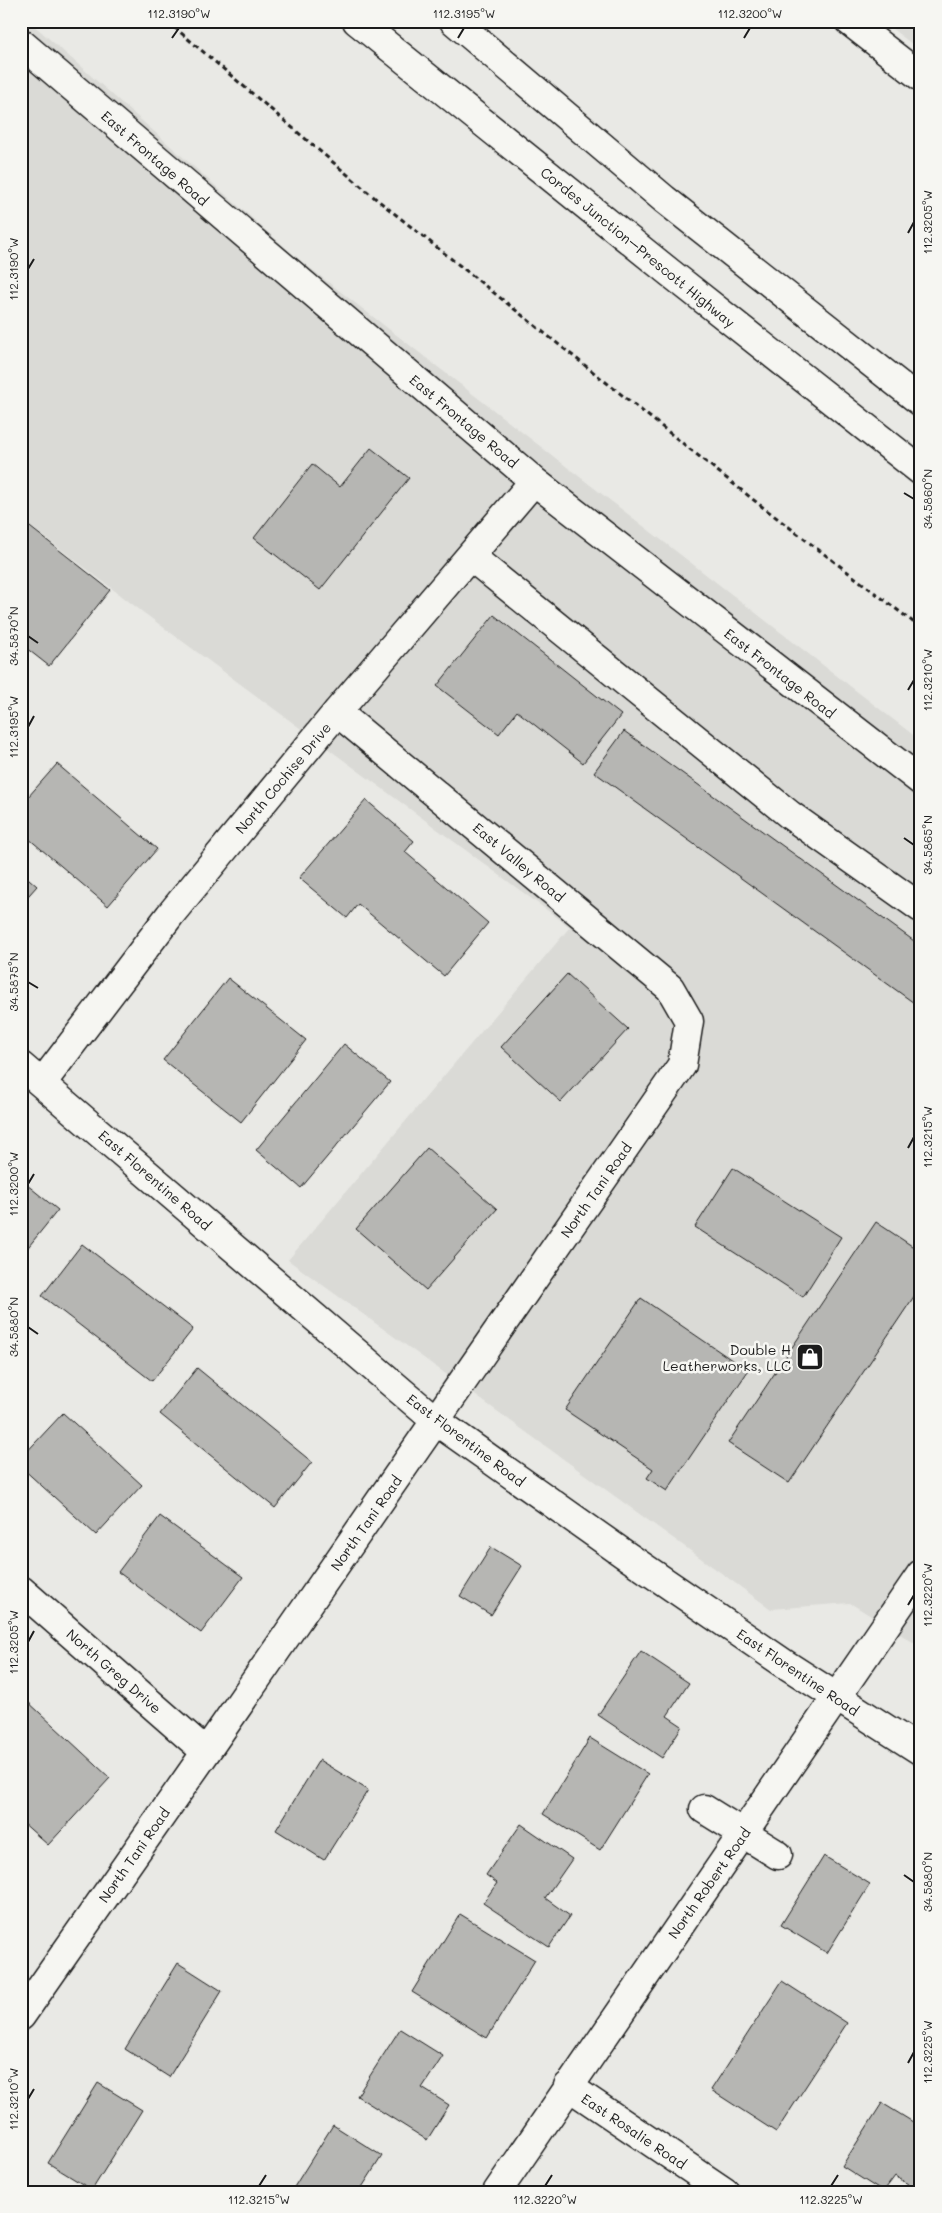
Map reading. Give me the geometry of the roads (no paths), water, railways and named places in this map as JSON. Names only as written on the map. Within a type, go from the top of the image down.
[{"type":"street","name":"Cordes Junction–Prescott Highway","points":[[357,21],[669,272],[921,470]]},
{"type":"street","points":[[454,21],[664,199],[921,402]]},
{"type":"street","points":[[849,21],[921,77]]},
{"type":"street","name":"East Frontage Road","points":[[21,43],[534,481],[921,781]]},
{"type":"street","name":"North Cochise Drive","points":[[42,1083],[170,915],[337,712],[534,481]]},
{"type":"street","points":[[470,556],[790,815],[921,908]]},
{"type":"street","name":"East Valley Road","points":[[337,712],[670,988],[690,1022]]},
{"type":"street","name":"North Tani Road","points":[[21,2016],[682,1065],[690,1022]]},
{"type":"street","name":"East Florentine Road","points":[[21,1066],[436,1421],[624,1554],[836,1698],[921,1751]]},
{"type":"street","name":"North Robert Road","points":[[497,2192],[921,1574]]},
{"type":"street","name":"North Greg Drive","points":[[21,1590],[206,1752]]},
{"type":"street","points":[[704,1809],[778,1855]]},
{"type":"street","name":"East Rosalie Road","points":[[568,2086],[726,2192]]},
{"type":"place","name":"Double H Leatherworks, LLC","points":[[810,1357]]}]
